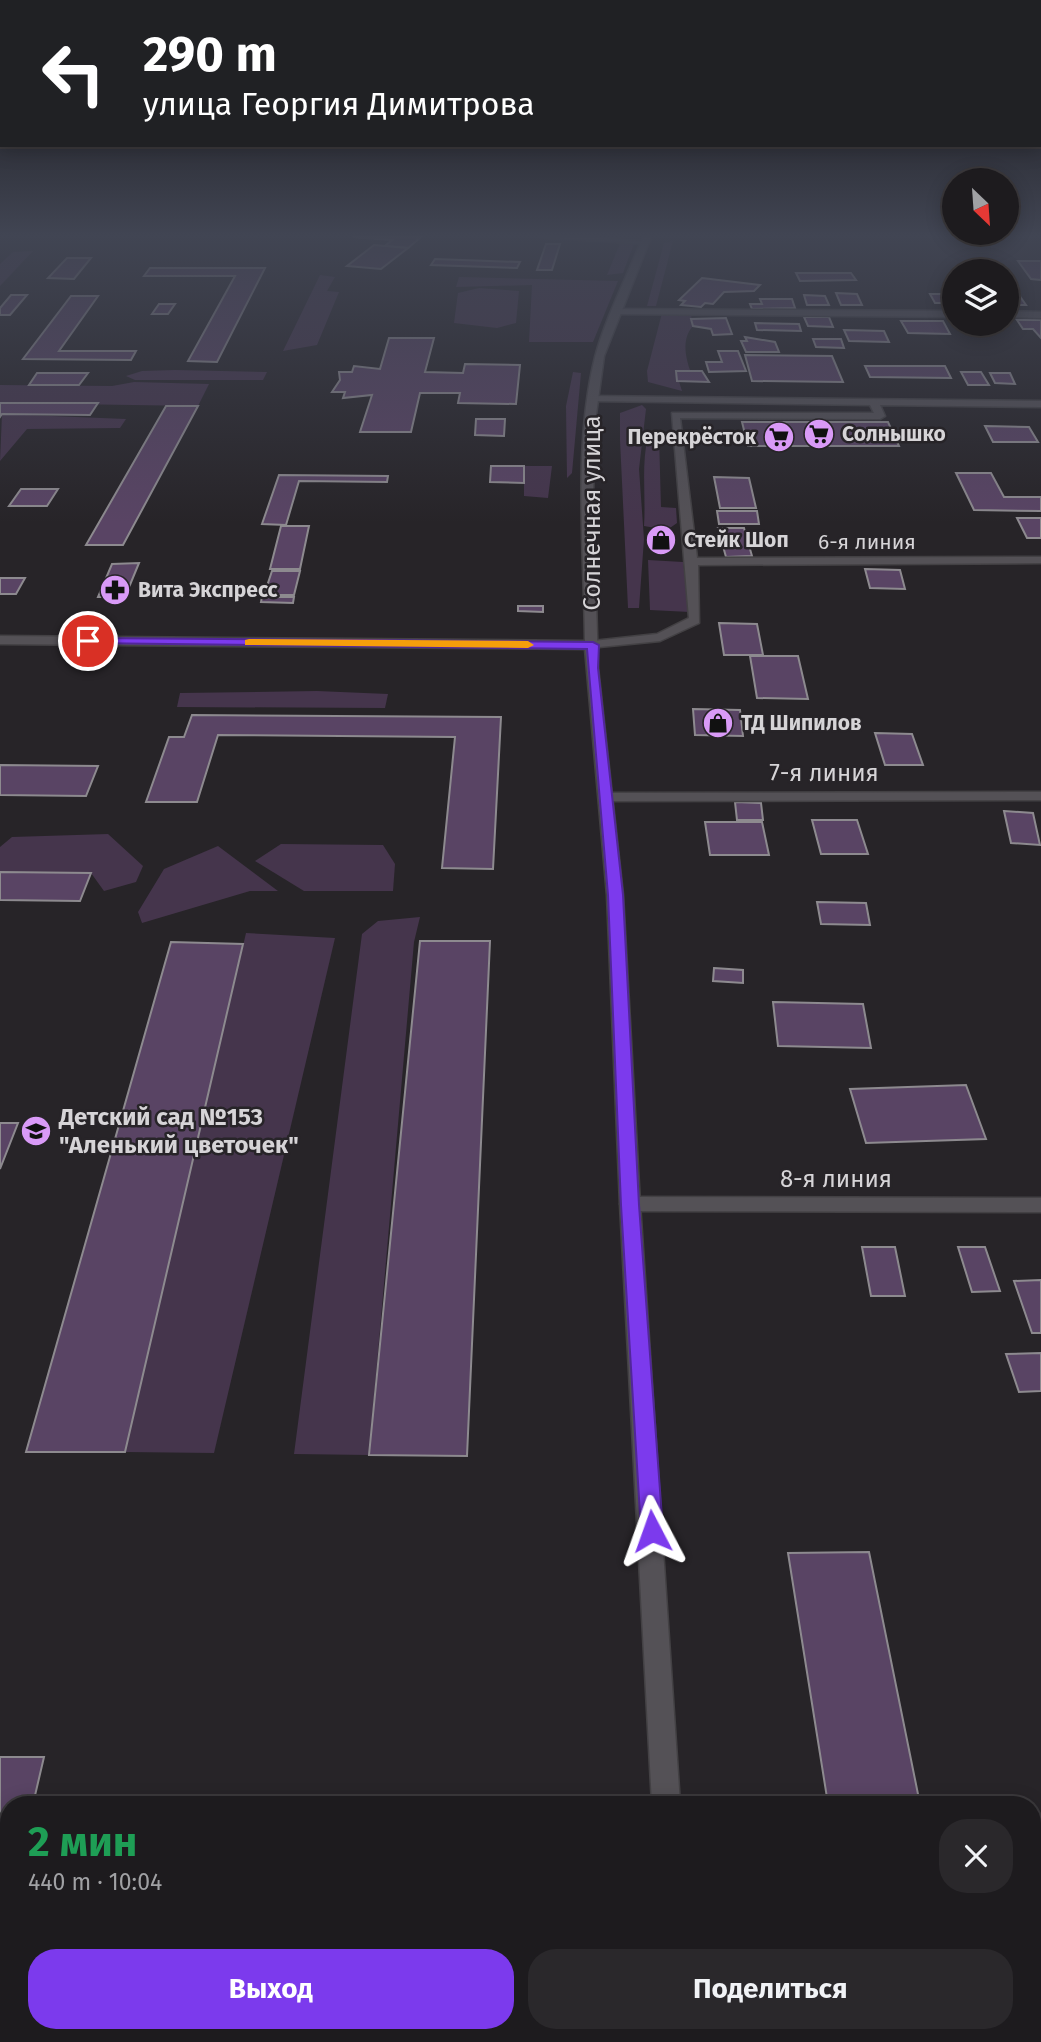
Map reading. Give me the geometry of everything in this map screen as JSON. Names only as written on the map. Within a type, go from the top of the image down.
[{"type":"street","name":"Солнечная улица","points":[[608,332],[602,349],[594,398],[589,495],[593,668],[608,797],[666,1796]]},
{"type":"street","points":[[594,398],[1039,407]]},
{"type":"street","points":[[755,401],[761,415]]},
{"type":"street","points":[[0,640],[593,645],[660,637],[695,620],[692,562],[675,415],[880,416],[874,403]]},
{"type":"street","name":"6-я линия","points":[[692,562],[1041,560]]},
{"type":"street","name":"7-я линия","points":[[608,797],[1041,796]]},
{"type":"street","name":"8-я линия","points":[[630,1205],[1041,1205]]},
{"type":"shaded area","points":[[292,332],[322,332],[317,345],[283,351]]},
{"type":"shaded area","points":[[530,332],[597,332],[593,342],[529,342]]},
{"type":"shaded area","points":[[657,332],[689,332],[686,347],[690,370],[676,372],[682,391],[648,382],[647,371]]},
{"type":"shaded area","points":[[142,371],[267,372],[263,380],[135,380],[126,376]]},
{"type":"shaded area","points":[[573,372],[581,373],[572,473],[567,478],[566,406]]},
{"type":"shaded area","points":[[134,382],[209,384],[198,406],[0,403],[0,385],[112,386]]},
{"type":"shaded area","points":[[642,405],[646,409],[639,469],[644,539],[639,608],[628,608],[620,413]]},
{"type":"shaded area","points":[[2,414],[126,419],[120,428],[27,429],[0,461]]},
{"type":"shaded area","points":[[648,436],[659,436],[661,507],[676,508],[677,523],[667,530],[644,526],[644,470]]},
{"type":"shaded area","points":[[524,466],[552,466],[548,498],[524,496]]},
{"type":"shaded area","points":[[648,560],[683,562],[690,612],[650,610]]},
{"type":"shaded area","points":[[317,691],[388,694],[385,708],[177,707],[180,693]]},
{"type":"shaded area","points":[[108,834],[143,866],[136,882],[104,891],[91,873],[0,872],[0,847],[12,837]]},
{"type":"shaded area","points":[[281,844],[383,845],[395,864],[393,891],[304,891],[255,861]]},
{"type":"shaded area","points":[[218,846],[278,891],[250,891],[142,923],[138,912],[164,869]]},
{"type":"shaded area","points":[[420,917],[414,942],[369,1455],[294,1454],[362,934],[378,921]]},
{"type":"shaded area","points":[[246,933],[335,938],[214,1453],[125,1452]]},
{"type":"building","points":[[43,332],[72,332],[59,351],[136,351],[131,360],[23,359]]},
{"type":"building","points":[[204,332],[232,332],[217,362],[188,361]]},
{"type":"building","points":[[712,332],[732,334],[713,335]]},
{"type":"building","points":[[845,332],[885,332],[889,342],[849,341]]},
{"type":"building","points":[[908,332],[942,332],[908,333]]},
{"type":"building","points":[[745,337],[775,342],[779,352],[746,352],[741,341],[747,341]]},
{"type":"building","points":[[389,338],[434,338],[425,372],[463,373],[465,364],[520,365],[516,404],[458,403],[460,393],[420,393],[411,432],[360,432],[372,395],[343,398],[345,392],[332,392],[340,380],[339,372],[352,372],[354,366],[380,369]]},
{"type":"building","points":[[813,339],[841,339],[844,348],[816,347]]},
{"type":"building","points":[[718,351],[738,351],[746,371],[709,372],[706,362],[722,362]]},
{"type":"building","points":[[745,355],[832,356],[843,382],[752,381]]},
{"type":"building","points":[[865,366],[945,366],[951,378],[870,377]]},
{"type":"building","points":[[676,371],[702,371],[709,382],[677,381]]},
{"type":"building","points":[[961,372],[981,372],[989,385],[968,385]]},
{"type":"building","points":[[37,373],[88,373],[79,385],[29,385]]},
{"type":"building","points":[[990,373],[1010,373],[1015,384],[995,383]]},
{"type":"building","points":[[0,403],[98,403],[90,415],[2,414],[0,417]]},
{"type":"building","points":[[166,406],[198,406],[123,545],[86,545]]},
{"type":"building","points":[[476,419],[505,419],[504,436],[475,435]]},
{"type":"building","name":"Солнышко","points":[[742,422],[888,422],[899,446],[748,446]]},
{"type":"building","points":[[985,426],[1029,427],[1038,442],[993,442]]},
{"type":"building","points":[[491,466],[524,466],[524,483],[490,482]]},
{"type":"building","points":[[956,473],[991,473],[1004,497],[1041,497],[1041,511],[974,510]]},
{"type":"building","points":[[279,475],[388,476],[387,482],[299,481],[286,525],[262,524]]},
{"type":"building","points":[[714,477],[749,478],[756,508],[720,508]]},
{"type":"building","points":[[21,489],[58,489],[47,506],[9,506]]},
{"type":"building","points":[[717,511],[757,511],[759,524],[719,524]]},
{"type":"building","points":[[1017,518],[1041,518],[1041,538],[1027,538]]},
{"type":"building","points":[[281,526],[309,526],[300,569],[270,569]]},
{"type":"building","points":[[718,528],[744,528],[752,556],[726,557]]},
{"type":"building","name":"Стейк Шоп","points":[[650,532],[669,532],[671,548],[652,548]]},
{"type":"building","points":[[139,563],[125,597],[98,597],[112,564]]},
{"type":"building","points":[[865,569],[900,570],[905,589],[870,588]]},
{"type":"building","points":[[272,571],[300,571],[294,595],[264,595]]},
{"type":"building","points":[[0,578],[25,578],[16,594],[0,594]]},
{"type":"building","points":[[262,597],[294,597],[293,603],[261,602]]},
{"type":"building","points":[[518,606],[543,606],[543,612],[518,611]]},
{"type":"building","points":[[719,623],[757,624],[763,655],[724,655]]},
{"type":"building","points":[[750,656],[798,656],[808,699],[757,698]]},
{"type":"building","name":"ТД Шипилов","points":[[693,709],[740,710],[743,736],[695,735]]},
{"type":"building","points":[[192,715],[501,717],[493,869],[442,868],[455,737],[218,735],[197,802],[146,802],[169,737],[184,737]]},
{"type":"building","points":[[875,733],[912,734],[923,765],[885,765]]},
{"type":"building","points":[[0,765],[98,766],[86,796],[0,795]]},
{"type":"building","points":[[735,802],[761,803],[763,820],[737,820]]},
{"type":"building","points":[[1004,811],[1033,813],[1040,845],[1011,843]]},
{"type":"building","points":[[812,820],[857,820],[868,854],[821,854]]},
{"type":"building","points":[[705,822],[762,822],[769,855],[710,855]]},
{"type":"building","points":[[0,872],[91,873],[80,901],[0,900]]},
{"type":"building","points":[[817,902],[866,903],[870,925],[821,924]]},
{"type":"building","points":[[420,941],[490,941],[467,1456],[369,1455]]},
{"type":"building","points":[[171,942],[243,944],[125,1452],[26,1452]]},
{"type":"building","points":[[714,968],[743,970],[743,983],[713,981]]},
{"type":"building","points":[[773,1002],[863,1004],[871,1048],[778,1046]]},
{"type":"building","points":[[966,1085],[986,1139],[866,1143],[850,1089]]},
{"type":"building","points":[[0,1123],[18,1123],[0,1169]]},
{"type":"building","points":[[862,1247],[895,1247],[905,1296],[871,1296]]},
{"type":"building","points":[[958,1247],[985,1247],[1000,1291],[972,1292]]},
{"type":"building","points":[[1041,1280],[1041,1333],[1032,1333],[1014,1281]]},
{"type":"building","points":[[1041,1353],[1041,1391],[1019,1392],[1006,1354]]},
{"type":"building","points":[[869,1552],[918,1796],[827,1796],[788,1553]]},
{"type":"building","points":[[0,1757],[44,1757],[35,1796],[0,1796]]},
{"type":"slow traffic","points":[[249,642],[528,645]]},
{"type":"place","name":"Солнышко","points":[[819,434]]},
{"type":"place","name":"Перекрёсток","points":[[779,437]]},
{"type":"place","name":"Стейк Шоп","points":[[661,540]]},
{"type":"place","name":"Вита Экспресс","points":[[115,590]]},
{"type":"place","name":"ТД Шипилов","points":[[718,723]]},
{"type":"place","name":"Детский сад №153 \"Аленький цветочек\"","points":[[36,1131]]},
{"type":"route","points":[[88,641],[593,645],[615,895],[630,1205],[652,1531]]}]
